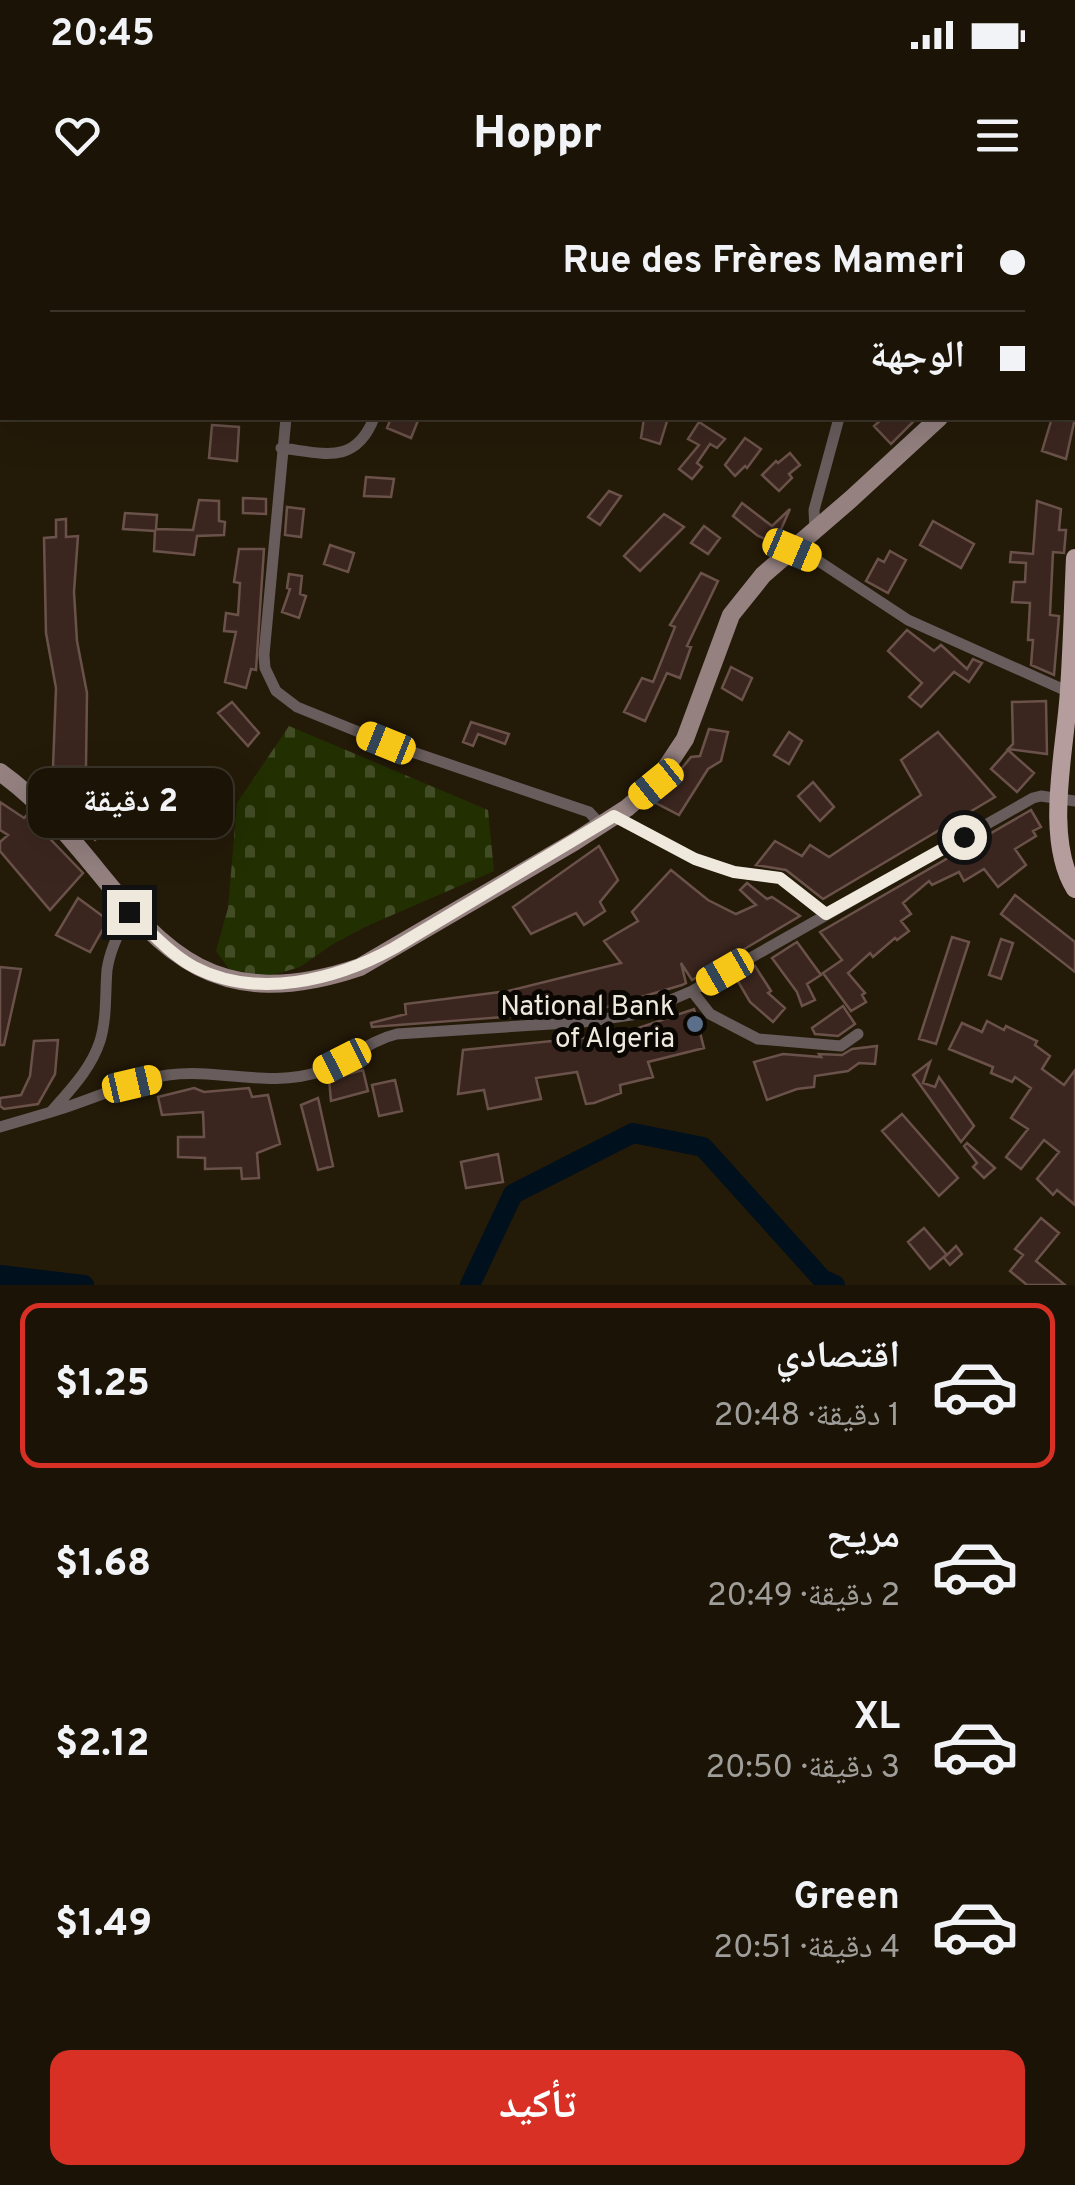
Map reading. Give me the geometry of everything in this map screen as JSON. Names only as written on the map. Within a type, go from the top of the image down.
[{"type":"main road","points":[[0,772],[24,789],[129,912],[193,966],[241,981],[325,979],[360,967],[607,820],[656,784],[669,767],[704,692],[731,616],[763,575],[936,420]]},
{"type":"main road","points":[[1075,558],[1067,799],[1061,851],[1075,888]]},
{"type":"street","points":[[286,420],[264,654],[265,668],[276,691],[297,707],[386,743],[589,812],[695,859],[734,872],[780,878],[826,914]]},
{"type":"street","points":[[281,448],[325,454],[345,452],[359,444],[373,420]]},
{"type":"street","points":[[815,530],[814,510],[839,420]]},
{"type":"street","points":[[792,550],[820,562],[908,620],[1069,692]]},
{"type":"street","points":[[0,1127],[168,1075],[268,1081],[322,1071],[377,1038],[397,1034],[583,1022],[638,1014],[692,991],[1033,798],[1067,799]]},
{"type":"street","points":[[50,1112],[77,1082],[99,1043],[113,945],[129,912]]},
{"type":"street","points":[[692,991],[710,1014],[758,1039],[841,1046],[858,1034]]},
{"type":"green space","points":[[289,726],[488,810],[494,871],[367,926],[300,967],[266,977],[229,969],[216,951],[228,908],[237,803]]},
{"type":"building","points":[[390,420],[418,420],[411,438],[387,428]]},
{"type":"building","points":[[644,420],[667,420],[660,444],[641,438]]},
{"type":"building","points":[[881,420],[915,420],[891,444],[874,426]]},
{"type":"building","points":[[1051,420],[1075,420],[1066,459],[1042,451]]},
{"type":"building","points":[[699,422],[725,439],[717,448],[710,444],[697,463],[702,467],[692,479],[679,469],[699,445],[688,439]]},
{"type":"building","points":[[212,425],[239,427],[237,461],[209,458]]},
{"type":"building","points":[[745,438],[761,449],[747,468],[735,476],[725,465]]},
{"type":"building","points":[[790,453],[800,465],[779,491],[762,475]]},
{"type":"building","points":[[366,477],[394,479],[391,497],[364,496]]},
{"type":"building","points":[[609,491],[621,496],[600,525],[588,517]]},
{"type":"building","points":[[243,498],[266,499],[266,514],[243,513]]},
{"type":"building","points":[[199,500],[219,501],[224,535],[197,536],[194,555],[154,551],[155,531],[123,529],[125,513],[157,515],[156,529],[193,530]]},
{"type":"building","points":[[1037,501],[1061,509],[1059,530],[1066,530],[1064,553],[1053,552],[1050,615],[1059,616],[1054,675],[1031,665],[1030,603],[1012,602],[1014,582],[1025,582],[1026,563],[1010,562],[1011,552],[1033,554]]},
{"type":"building","points":[[742,503],[772,526],[790,509],[775,543],[758,536],[733,516]]},
{"type":"building","points":[[287,507],[304,509],[301,537],[285,535]]},
{"type":"building","points":[[664,514],[684,527],[640,571],[624,556]]},
{"type":"building","points":[[66,519],[66,537],[78,536],[74,592],[77,641],[87,693],[86,767],[53,767],[56,688],[46,633],[44,538],[56,537],[56,520]]},
{"type":"building","points":[[933,521],[974,544],[961,568],[920,545]]},
{"type":"building","points":[[704,526],[720,538],[708,554],[691,543]]},
{"type":"building","points":[[330,545],[354,553],[348,572],[324,564]]},
{"type":"building","points":[[239,549],[264,549],[256,670],[251,669],[246,688],[225,682],[236,632],[224,631],[226,613],[238,615],[240,583],[234,582]]},
{"type":"building","points":[[890,551],[906,560],[888,593],[866,581],[878,559],[884,562]]},
{"type":"building","points":[[701,573],[718,581],[687,646],[691,647],[680,678],[667,673],[645,721],[624,712],[642,678],[653,682],[675,627],[670,625]]},
{"type":"building","points":[[289,574],[302,576],[300,594],[306,596],[299,618],[282,612],[290,589]]},
{"type":"building","points":[[907,630],[934,651],[941,645],[967,669],[973,659],[982,663],[969,682],[954,672],[921,707],[909,697],[922,683],[888,651]]},
{"type":"building","points":[[731,667],[752,678],[742,700],[722,688]]},
{"type":"building","points":[[1046,701],[1047,754],[1008,749],[1013,744],[1012,702]]},
{"type":"building","points":[[232,702],[259,733],[248,746],[218,713]]},
{"type":"building","points":[[471,722],[509,734],[505,744],[478,734],[473,746],[463,742]]},
{"type":"building","points":[[709,729],[728,732],[721,761],[708,769],[679,815],[654,802],[691,757],[700,756]]},
{"type":"building","points":[[789,732],[802,741],[789,764],[774,755]]},
{"type":"building","points":[[938,732],[995,797],[823,899],[786,870],[756,865],[775,841],[802,856],[810,845],[829,857],[921,795],[901,760]]},
{"type":"building","points":[[1008,750],[1034,773],[1017,792],[991,769]]},
{"type":"building","points":[[813,782],[834,807],[820,821],[798,796]]},
{"type":"building","points":[[87,783],[119,815],[95,840],[58,804],[73,789],[78,793]]},
{"type":"building","points":[[0,802],[24,818],[27,815],[83,873],[50,910],[0,851],[0,842],[8,835],[0,830]]},
{"type":"building","points":[[1031,810],[1041,827],[1033,831],[1036,836],[1015,849],[1026,865],[998,887],[984,869],[964,881],[959,872],[932,885],[929,881],[903,903],[911,914],[901,921],[909,931],[873,957],[870,953],[848,973],[865,993],[862,995],[866,1002],[851,1011],[823,973],[842,960],[820,932]]},
{"type":"building","points":[[599,846],[618,880],[600,902],[605,911],[584,925],[576,913],[531,934],[513,907]]},
{"type":"building","points":[[671,870],[708,900],[736,914],[756,905],[740,890],[747,883],[767,899],[772,897],[800,916],[692,980],[681,963],[686,983],[682,985],[597,1010],[372,1027],[371,1023],[406,1014],[405,1004],[508,991],[621,963],[604,941],[638,921],[632,912]]},
{"type":"building","points":[[1015,895],[1075,942],[1075,972],[1001,914]]},
{"type":"building","points":[[78,898],[108,920],[90,952],[56,935]]},
{"type":"building","points":[[952,937],[969,942],[936,1044],[919,1039]]},
{"type":"building","points":[[1001,939],[1013,943],[1001,979],[989,975]]},
{"type":"building","points":[[797,942],[821,975],[807,984],[815,1000],[802,1006],[797,992],[772,958]]},
{"type":"building","points":[[755,966],[771,991],[768,993],[785,1008],[773,1022],[750,1002],[736,978]]},
{"type":"building","points":[[0,967],[21,969],[4,1045],[0,1045]]},
{"type":"building","points":[[843,1006],[855,1024],[838,1036],[815,1034],[812,1028]]},
{"type":"building","points":[[694,1009],[704,1048],[648,1062],[653,1077],[620,1085],[621,1093],[594,1103],[586,1104],[577,1072],[536,1078],[541,1099],[488,1109],[484,1090],[458,1094],[463,1050],[621,1034]]},
{"type":"building","points":[[987,1021],[1037,1041],[1035,1045],[1050,1056],[1042,1069],[1064,1085],[1075,1070],[1075,1205],[1057,1190],[1053,1195],[1037,1179],[1059,1152],[1044,1140],[1021,1169],[1006,1157],[1028,1129],[1011,1118],[1031,1088],[1015,1077],[1012,1082],[991,1073],[993,1067],[949,1049],[962,1023],[982,1032]]},
{"type":"building","points":[[58,1040],[55,1074],[38,1104],[4,1109],[0,1106],[0,1098],[21,1095],[30,1076],[34,1041]]},
{"type":"building","points":[[877,1046],[875,1064],[859,1063],[848,1071],[815,1076],[814,1087],[767,1100],[754,1062],[783,1054],[842,1055],[852,1049]]},
{"type":"building","points":[[930,1062],[923,1083],[935,1087],[939,1077],[974,1126],[961,1142],[913,1075]]},
{"type":"building","points":[[363,1070],[368,1091],[331,1101],[329,1079]]},
{"type":"building","points":[[395,1080],[402,1111],[379,1116],[372,1085]]},
{"type":"building","points":[[194,1088],[204,1092],[249,1088],[252,1097],[268,1095],[280,1144],[257,1153],[259,1178],[242,1179],[241,1168],[205,1169],[205,1158],[178,1157],[178,1137],[204,1137],[203,1112],[162,1115],[158,1097]]},
{"type":"building","points":[[318,1098],[333,1166],[318,1170],[301,1105]]},
{"type":"building","points":[[902,1114],[958,1178],[939,1196],[882,1131]]},
{"type":"building","points":[[967,1143],[995,1168],[984,1178],[973,1167],[977,1163],[964,1146]]},
{"type":"building","points":[[498,1154],[503,1182],[466,1188],[461,1162]]},
{"type":"building","points":[[1041,1218],[1059,1233],[1036,1261],[1065,1285],[1027,1285],[1010,1271],[1023,1255],[1015,1249]]},
{"type":"building","points":[[924,1228],[947,1255],[956,1246],[962,1254],[950,1265],[946,1255],[930,1269],[908,1242]]},
{"type":"waterway","points":[[470,1285],[513,1194],[633,1133],[703,1147],[822,1279],[835,1285]]},
{"type":"waterway","points":[[0,1275],[84,1285]]},
{"type":"place","name":"National Bank of Algeria","points":[[695,1024]]},
{"type":"route","points":[[129,912],[193,966],[221,976],[241,981],[325,979],[360,967],[394,948],[614,816],[695,859],[734,872],[780,878],[826,914],[964,837]]}]
